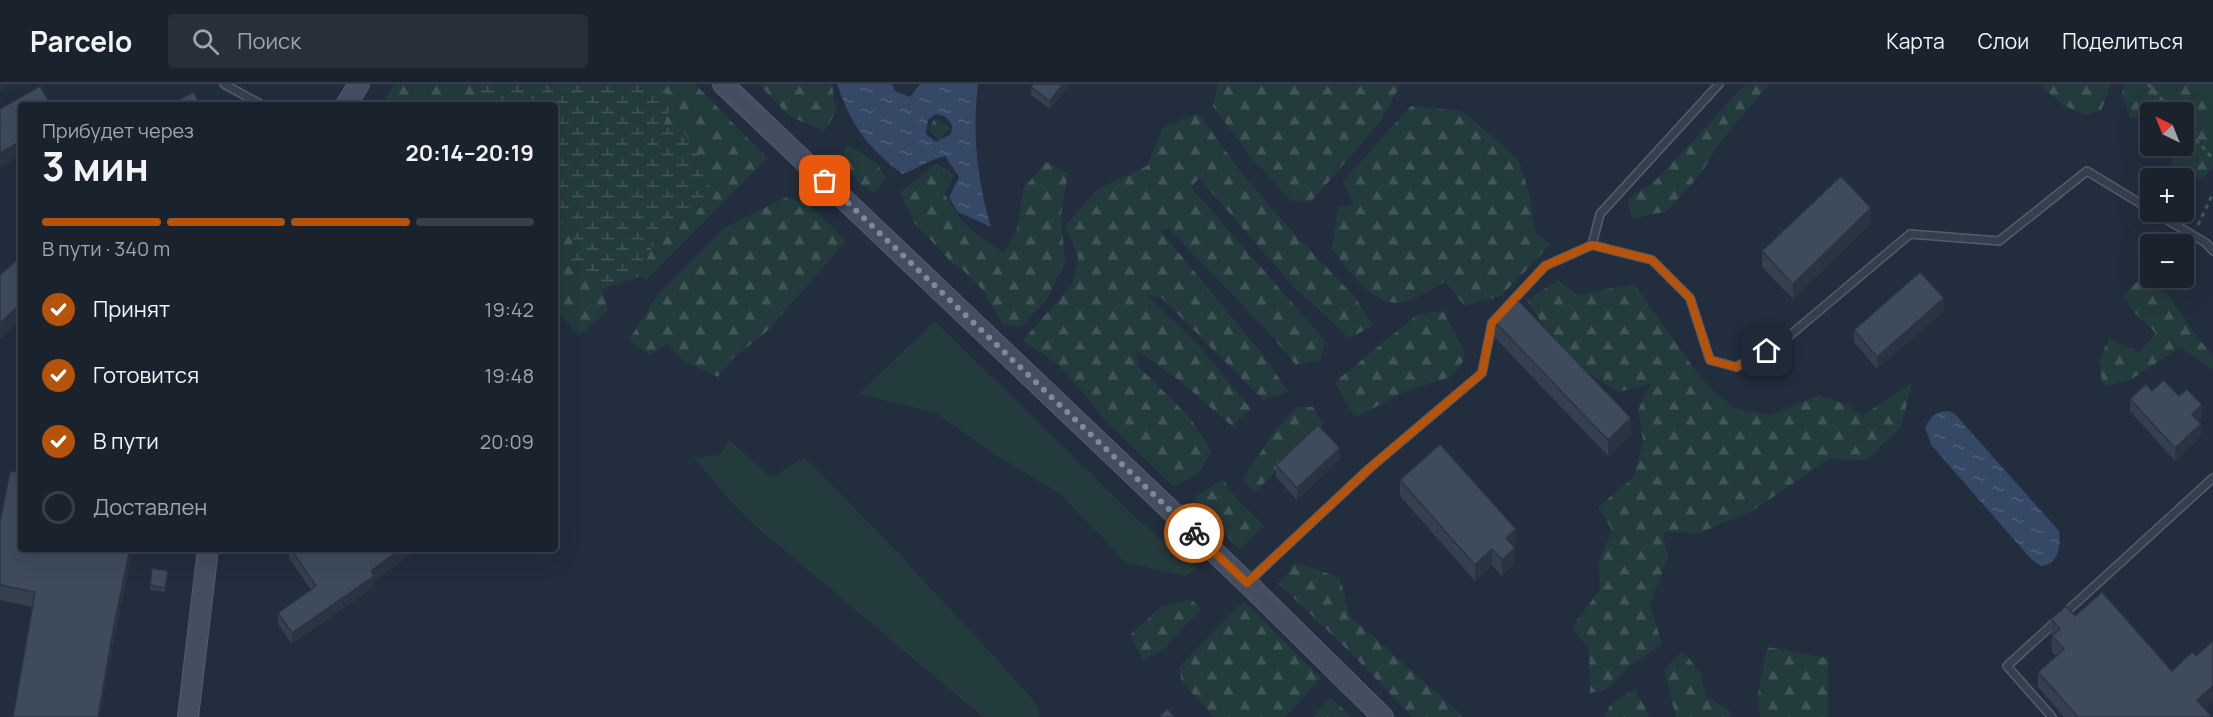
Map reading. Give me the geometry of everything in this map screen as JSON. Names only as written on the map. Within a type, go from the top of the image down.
[{"type":"street","points":[[348,102],[359,84]]},
{"type":"street","points":[[723,84],[1247,583],[1383,717]]},
{"type":"street","points":[[188,717],[208,552]]},
{"type":"lane","points":[[224,84],[257,102]]},
{"type":"lane","points":[[1592,245],[1600,214],[1719,84]]},
{"type":"lane","points":[[1247,583],[1371,467],[1482,373],[1492,323],[1545,266],[1592,245],[1652,260],[1690,298],[1710,360],[1736,367],[1782,342],[1910,234],[1999,242],[2087,171],[2140,203]]},
{"type":"lane","points":[[2171,222],[2191,234]]},
{"type":"lane","points":[[2194,236],[2213,250]]},
{"type":"lane","points":[[2052,717],[2007,666],[2213,478]]},
{"type":"path","points":[[2148,84],[2164,102]]},
{"type":"path","points":[[2194,137],[2213,159]]},
{"type":"path","points":[[2193,234],[2213,194]]},
{"type":"green space","points":[[394,84],[476,84],[481,102],[384,102]]},
{"type":"green space","points":[[476,84],[658,84],[672,103],[663,125],[681,128],[713,176],[702,206],[653,245],[639,277],[602,289],[569,261],[576,220],[558,225],[558,102],[481,102]]},
{"type":"green space","points":[[658,84],[695,84],[767,158],[647,280],[639,277],[653,245],[702,206],[663,126],[672,103]]},
{"type":"green space","points":[[759,84],[832,84],[836,112],[824,131],[789,116]]},
{"type":"green space","points":[[1218,84],[1401,84],[1380,122],[1310,203],[1291,200],[1253,160],[1213,106]]},
{"type":"green space","points":[[1746,84],[1769,84],[1719,144],[1699,176],[1667,211],[1631,219],[1628,199],[1655,181]]},
{"type":"green space","points":[[2040,84],[2111,84],[2101,111],[2085,115],[2061,104]]},
{"type":"green space","points":[[2126,84],[2213,84],[2213,167],[2201,178],[2194,175],[2194,168],[2178,168],[2171,165],[2172,156],[2194,156],[2194,102],[2140,102],[2140,119],[2130,118],[2122,91]]},
{"type":"green space","points":[[1411,106],[1462,111],[1519,160],[1530,196],[1535,232],[1551,244],[1501,296],[1465,306],[1445,282],[1408,301],[1396,303],[1385,300],[1364,287],[1332,249],[1338,206],[1353,205],[1343,181]]},
{"type":"green space","points":[[1198,113],[1247,180],[1298,238],[1355,297],[1373,326],[1349,338],[1292,285],[1199,178],[1191,187],[1325,341],[1320,361],[1296,365],[1269,333],[1169,229],[1160,230],[1267,360],[1288,392],[1263,400],[1162,298],[1145,294],[1197,343],[1251,409],[1232,426],[1180,381],[1136,350],[1139,367],[1190,418],[1211,450],[1200,473],[1173,486],[1109,424],[1059,365],[1023,340],[1072,285],[1078,257],[1065,225],[1099,188],[1147,166],[1163,127]]},
{"type":"green space","points":[[934,119],[940,120],[950,128],[939,141],[929,130]]},
{"type":"green space","points":[[846,144],[876,163],[886,178],[874,193],[861,185],[842,163]]},
{"type":"green space","points":[[1046,162],[1068,173],[1061,216],[1065,262],[1046,301],[1021,327],[1003,325],[982,289],[961,268],[952,263],[914,222],[900,193],[936,163],[954,175],[945,194],[956,212],[977,234],[1004,252],[1017,229],[1023,189]]},
{"type":"green space","points":[[787,197],[811,206],[846,241],[766,332],[732,359],[718,377],[683,361],[667,344],[650,355],[629,340],[656,297],[725,227]]},
{"type":"green space","points":[[576,220],[569,261],[602,289],[608,310],[579,336],[558,312],[558,225]]},
{"type":"green space","points":[[2140,278],[2140,288],[2163,288],[2192,330],[2213,355],[2213,370],[2181,347],[2130,380],[2103,387],[2099,361],[2109,338],[2139,352],[2156,333],[2134,312],[2123,296]]},
{"type":"green space","points":[[1558,280],[1577,295],[1634,284],[1702,380],[1735,409],[1771,415],[1819,395],[1847,405],[1863,415],[1912,383],[1901,427],[1867,460],[1829,459],[1752,511],[1699,533],[1663,532],[1668,558],[1650,604],[1662,645],[1631,664],[1605,690],[1590,693],[1589,649],[1572,627],[1600,590],[1599,561],[1612,530],[1598,507],[1634,477],[1643,440],[1638,410],[1651,383],[1619,392],[1590,374],[1566,353],[1527,300]]},
{"type":"green space","points":[[1443,311],[1462,346],[1465,359],[1451,377],[1405,391],[1355,418],[1335,382],[1418,314]]},
{"type":"green space","points":[[935,321],[1137,519],[1198,568],[1186,576],[1126,563],[1062,495],[997,456],[936,413],[859,394]]},
{"type":"green space","points":[[1297,407],[1313,407],[1323,425],[1255,492],[1243,479],[1276,429]]},
{"type":"green space","points":[[729,440],[771,478],[804,457],[902,557],[1033,699],[1041,717],[983,717],[746,518],[693,458],[720,455]]},
{"type":"green space","points":[[1223,479],[1235,497],[1264,526],[1239,550],[1194,498]]},
{"type":"green space","points":[[1296,562],[1340,578],[1350,616],[1464,717],[1412,717],[1348,650],[1279,584]]},
{"type":"green space","points":[[1191,599],[1201,609],[1165,648],[1143,660],[1130,635],[1161,607]]},
{"type":"green space","points":[[1244,601],[1321,678],[1285,717],[1214,717],[1182,682],[1179,667]]},
{"type":"green space","points":[[1767,647],[1828,658],[1828,717],[1760,717],[1758,695]]},
{"type":"green space","points":[[1682,650],[1700,672],[1707,697],[1729,710],[1732,717],[1676,717],[1664,671]]},
{"type":"green space","points":[[1635,689],[1650,717],[1604,717],[1611,704]]},
{"type":"green space","points":[[1330,697],[1352,717],[1313,717]]},
{"type":"water","points":[[837,84],[892,84],[895,91],[910,97],[920,84],[978,84],[977,156],[982,192],[991,227],[958,212],[949,198],[959,177],[945,156],[902,174],[879,154],[862,134],[842,99]],"holes":[[[936,114],[946,117],[952,125],[951,134],[936,142],[926,134],[928,120]]]},
{"type":"water","points":[[1948,411],[1954,413],[2059,531],[2058,553],[2052,562],[2041,566],[2031,559],[1932,446],[1925,428],[1933,416]]},
{"type":"building","points":[[1033,84],[1063,84],[1050,101],[1031,87]]},
{"type":"building","points":[[40,86],[49,102],[18,102],[18,143],[0,153],[0,109]]},
{"type":"building","points":[[194,92],[199,102],[174,102]]},
{"type":"building","points":[[1841,176],[1871,208],[1793,284],[1762,251]]},
{"type":"building","points":[[18,259],[18,307],[0,323],[0,275]]},
{"type":"building","points":[[1920,272],[1944,298],[1877,357],[1854,330]]},
{"type":"building","points":[[1517,299],[1631,418],[1608,440],[1495,322]]},
{"type":"building","points":[[2164,380],[2179,396],[2187,389],[2202,405],[2192,414],[2201,424],[2175,448],[2130,399],[2146,384],[2152,391]]},
{"type":"building","points":[[1318,425],[1340,448],[1297,488],[1276,465]]},
{"type":"building","points":[[1440,444],[1516,529],[1506,538],[1515,548],[1502,560],[1492,549],[1475,565],[1400,480]]},
{"type":"building","points":[[10,471],[18,472],[18,552],[129,552],[98,717],[13,717],[35,592],[0,585],[0,522]]},
{"type":"building","points":[[293,552],[397,552],[371,571],[374,576],[292,633],[278,613],[316,586]]},
{"type":"building","points":[[152,568],[168,571],[165,588],[150,585]]},
{"type":"building","points":[[2102,592],[2172,671],[2192,652],[2196,656],[2213,641],[2213,686],[2197,700],[2212,717],[2078,717],[2038,672],[2064,649],[2052,636],[2060,629],[2051,619],[2066,606],[2075,616]]},
{"type":"building","points":[[1167,709],[1175,717],[1159,717]]},
{"type":"way so far","points":[[825,181],[1194,533]]},
{"type":"route","points":[[1194,533],[1247,583],[1371,467],[1482,373],[1492,323],[1545,266],[1592,245],[1652,260],[1690,298],[1710,360],[1736,367],[1767,351]]}]
